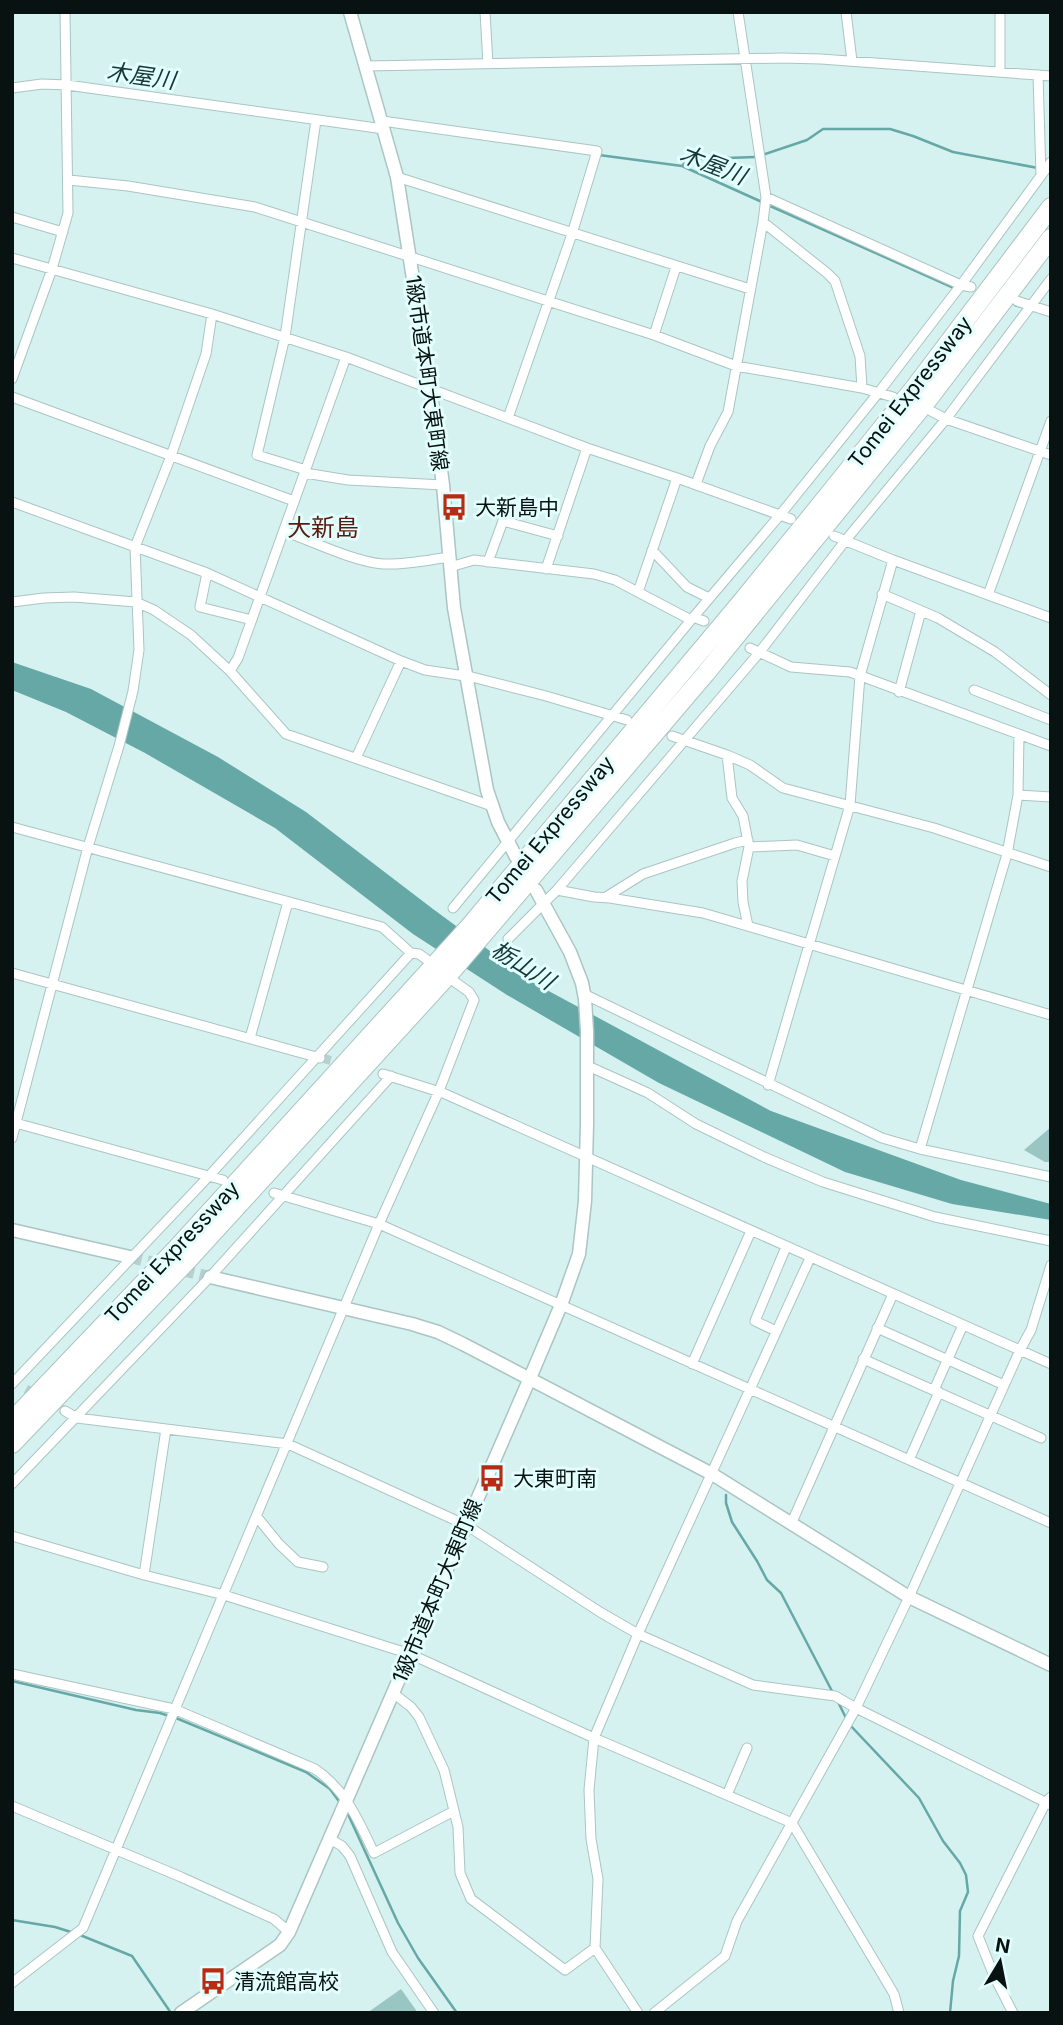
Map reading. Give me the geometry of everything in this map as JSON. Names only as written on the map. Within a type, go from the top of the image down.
[{"type":"highway","name":"Tomei Expressway","points":[[476,931],[915,387],[1051,207]]},
{"type":"highway","name":"Tomei Expressway","points":[[12,1444],[189,1258],[706,673],[930,397],[1051,237]]},
{"type":"highway","name":"Tomei Expressway","points":[[12,1421],[442,969]]},
{"type":"street","points":[[12,379],[17,353],[52,269],[68,213],[65,12]]},
{"type":"street","name":"1級市道本町大東町線","points":[[351,12],[397,177],[443,485],[454,608],[486,790],[516,857]]},
{"type":"street","points":[[485,12],[488,64]]},
{"type":"street","points":[[696,484],[710,446],[728,412],[765,201],[738,12]]},
{"type":"street","points":[[846,12],[852,61]]},
{"type":"street","points":[[1000,12],[1000,72]]},
{"type":"street","points":[[367,66],[782,58],[1051,76]]},
{"type":"street","points":[[1038,75],[1041,176]]},
{"type":"street","points":[[12,88],[42,84],[67,85],[316,120],[383,125],[596,154],[572,234],[508,418]]},
{"type":"street","points":[[316,120],[285,337],[257,455],[305,471],[348,480],[443,485]]},
{"type":"street","points":[[453,908],[692,618],[780,516],[962,288],[1051,162]]},
{"type":"street","points":[[397,177],[751,289]]},
{"type":"street","points":[[69,180],[238,203],[654,335],[736,366],[862,388],[893,397]]},
{"type":"street","points":[[765,201],[962,288]]},
{"type":"street","points":[[12,217],[63,232]]},
{"type":"street","points":[[763,222],[835,281],[860,356],[862,388]]},
{"type":"street","points":[[12,258],[212,314],[346,357],[587,448],[792,519]]},
{"type":"street","points":[[654,335],[676,267]]},
{"type":"street","points":[[508,939],[558,890],[759,653],[845,541],[946,419],[1051,279]]},
{"type":"street","points":[[1017,301],[1051,312]]},
{"type":"street","points":[[12,1138],[88,848],[133,691],[139,650],[135,547],[171,456],[206,354],[212,314]]},
{"type":"street","points":[[230,671],[238,658],[346,357]]},
{"type":"street","points":[[12,397],[294,501]]},
{"type":"street","points":[[931,411],[946,419],[1051,455]]},
{"type":"street","points":[[988,594],[1051,421]]},
{"type":"street","points":[[546,569],[587,448]]},
{"type":"street","points":[[638,592],[677,478]]},
{"type":"street","points":[[12,502],[207,573],[425,670],[546,696],[627,720]]},
{"type":"street","points":[[488,562],[503,521],[558,536]]},
{"type":"street","points":[[284,531],[369,562],[385,564],[474,560],[594,574],[615,580],[692,618],[704,621]]},
{"type":"street","points":[[834,536],[1051,618]]},
{"type":"street","points":[[652,550],[687,587],[709,598]]},
{"type":"street","points":[[768,1085],[850,805],[860,676],[892,559]]},
{"type":"street","points":[[207,573],[200,607],[252,620]]},
{"type":"street","points":[[882,594],[938,618],[995,652],[1051,695]]},
{"type":"street","points":[[12,602],[74,597],[136,602],[154,610],[191,635],[230,671],[286,734],[492,806]]},
{"type":"street","points":[[899,692],[921,611]]},
{"type":"street","points":[[750,648],[791,667],[840,670],[860,676],[1051,746]]},
{"type":"street","points":[[356,758],[401,661]]},
{"type":"street","points":[[974,691],[1051,720]]},
{"type":"street","points":[[920,1149],[1007,854],[1018,795],[1019,735]]},
{"type":"street","points":[[672,736],[750,765],[783,788],[934,828],[1051,867]]},
{"type":"street","points":[[727,755],[732,797],[743,816],[749,844],[741,881],[748,926]]},
{"type":"street","points":[[1018,795],[1051,797]]},
{"type":"street","points":[[12,827],[382,927],[411,953],[419,954],[442,969],[469,992],[474,1000],[439,1091],[379,1224],[83,1928],[12,1983]]},
{"type":"street","points":[[604,898],[642,874],[735,843],[797,845],[835,856]]},
{"type":"street","name":"1級市道本町大東町線","points":[[290,1931],[530,1378],[579,1254],[585,1200],[588,1063],[585,997],[570,952],[536,890]]},
{"type":"street","points":[[558,890],[703,913],[1051,1015]]},
{"type":"street","points":[[250,1038],[288,902]]},
{"type":"street","points":[[26,1389],[13,1382],[209,1176],[411,953]]},
{"type":"street","points":[[12,973],[319,1057]]},
{"type":"street","points":[[585,997],[882,1138],[920,1149],[1051,1177]]},
{"type":"street","points":[[588,1063],[648,1093],[696,1124],[823,1182],[935,1217],[1051,1241]]},
{"type":"street","points":[[12,1484],[209,1277],[387,1075],[439,1091],[1051,1364]]},
{"type":"street","points":[[14,1123],[223,1180]]},
{"type":"street","points":[[279,1195],[379,1224],[1051,1523]]},
{"type":"street","points":[[12,1230],[130,1257]]},
{"type":"street","points":[[692,1364],[751,1231]]},
{"type":"street","points":[[776,1331],[755,1321],[786,1247]]},
{"type":"street","points":[[639,2013],[595,1948],[598,1879],[591,1839],[589,1790],[594,1738],[638,1634],[810,1258]]},
{"type":"street","points":[[654,2013],[725,1956],[737,1921],[856,1708],[909,1597],[1031,1330],[1051,1265]]},
{"type":"street","points":[[209,1277],[438,1332],[712,1474],[909,1597],[1051,1665]]},
{"type":"street","points":[[792,1522],[893,1294]]},
{"type":"street","points":[[909,1460],[963,1325]]},
{"type":"street","points":[[877,1328],[1004,1385]]},
{"type":"street","points":[[863,1359],[1041,1438]]},
{"type":"street","points":[[65,1411],[77,1418],[288,1444],[466,1525],[638,1634],[753,1685],[835,1696],[1049,1802],[978,1936],[1013,2013]]},
{"type":"street","points":[[144,1574],[166,1429]]},
{"type":"street","points":[[257,1517],[298,1562],[323,1567]]},
{"type":"street","points":[[12,1536],[224,1595],[410,1654],[594,1738],[792,1823],[894,1994],[899,2013]]},
{"type":"street","points":[[12,1674],[174,1709],[315,1769],[327,1777],[347,1799],[374,1853],[454,1811]]},
{"type":"street","points":[[393,1693],[419,1717],[443,1770],[458,1827],[460,1873],[471,1899],[565,1970],[595,1948]]},
{"type":"street","points":[[727,1795],[747,1748]]},
{"type":"street","points":[[12,1806],[274,1919],[290,1931],[280,1945],[181,2013]]},
{"type":"street","points":[[330,1839],[342,1846],[350,1856],[392,1952],[434,2013]]},
{"type":"shaded area","points":[[12,662],[91,689],[218,757],[306,812],[532,982],[771,1111],[961,1180],[1051,1204],[1051,1220],[952,1204],[845,1172],[659,1083],[507,995],[413,934],[275,828],[145,753],[66,712],[12,690]]},
{"type":"shaded area","points":[[1051,1127],[1051,1162],[1045,1162],[1024,1150]]},
{"type":"shaded area","points":[[401,1989],[418,2013],[367,2013]]},
{"type":"waterway","points":[[762,155],[807,140],[823,129],[890,129],[953,152],[1038,168]]},
{"type":"waterway","name":"木屋川","points":[[599,155],[682,166],[762,202]]},
{"type":"waterway","points":[[682,166],[684,157],[755,157]]},
{"type":"waterway","name":"木屋川","points":[[768,205],[954,288]]},
{"type":"waterway","name":"木屋川","points":[[1015,305],[1025,308]]},
{"type":"waterway","points":[[726,1495],[732,1522],[767,1580],[781,1593],[833,1693]]},
{"type":"waterway","points":[[12,1681],[169,1716]]},
{"type":"waterway","points":[[838,1702],[846,1718]]},
{"type":"waterway","points":[[176,1718],[306,1772],[330,1789],[341,1804]]},
{"type":"waterway","points":[[849,1724],[919,1798],[966,1875],[968,1892],[960,1911],[959,1956],[950,2013]]},
{"type":"waterway","points":[[347,1812],[398,1923],[418,1958],[457,2013]]},
{"type":"waterway","points":[[12,1920],[74,1933]]},
{"type":"waterway","points":[[80,1935],[132,1956],[171,2013]]},
{"type":"tunnel","points":[[322,1058],[344,1064]]},
{"type":"tunnel","points":[[130,1257],[210,1277]]},
{"type":"tunnel","points":[[26,1389],[65,1411]]},
{"type":"place","name":"大新島中","points":[[454,507]]},
{"type":"place","name":"大東町南","points":[[492,1478]]},
{"type":"place","name":"清流館高校","points":[[213,1981]]},
{"type":"district","name":"大新島","points":[[323,527]]},
{"type":"water label","name":"栃山川","points":[[523,965]]}]
